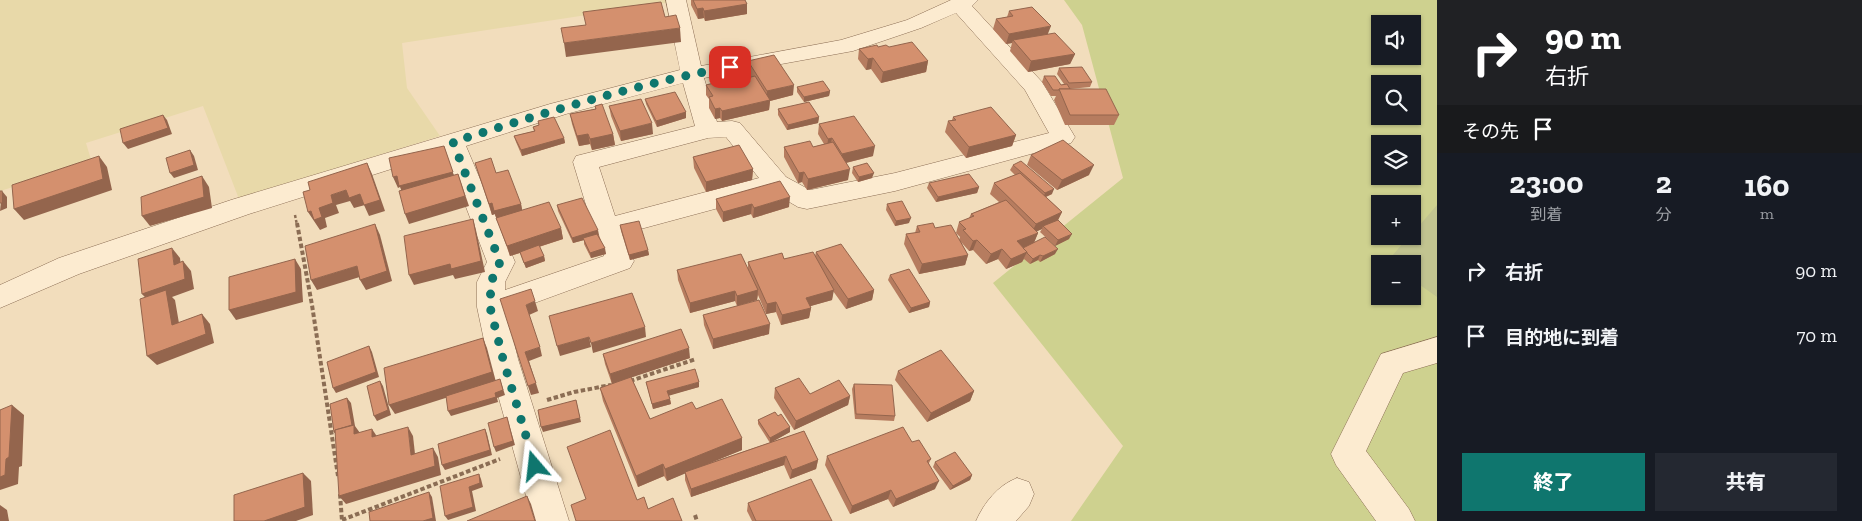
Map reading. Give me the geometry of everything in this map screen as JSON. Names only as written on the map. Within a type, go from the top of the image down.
[{"type":"street","points":[[676,0],[692,74],[708,130]]},
{"type":"street","points":[[0,297],[69,266],[240,206],[558,109],[692,74],[845,46],[914,24],[964,2],[1034,87],[1062,137],[895,182],[807,200],[777,183],[732,129],[708,130],[585,162],[606,228],[620,261],[490,307]]},
{"type":"street","points":[[453,142],[500,262],[491,282],[490,307],[503,359],[551,521]]},
{"type":"street","points":[[606,228],[777,183]]},
{"type":"street","points":[[1397,521],[1348,454],[1392,363],[1437,350]]},
{"type":"street","points":[[994,521],[1018,494]]},
{"type":"path","points":[[291,192],[312,306],[339,483]]},
{"type":"path","points":[[622,383],[696,359]]},
{"type":"path","points":[[518,410],[574,392],[612,384]]},
{"type":"path","points":[[340,492],[342,521],[529,448]]},
{"type":"path","points":[[695,515],[697,521]]},
{"type":"shaded area","points":[[0,0],[672,0],[672,2],[402,43],[407,88],[440,136],[239,199],[203,106],[86,143],[92,163],[0,191]]},
{"type":"green space","points":[[1064,0],[1437,0],[1437,521],[1071,521],[1123,446],[993,283],[1123,178],[1082,25]]},
{"type":"green space","points":[[1437,205],[1437,297],[1421,286],[1421,255],[1393,255],[1401,245],[1421,245],[1421,224]]},
{"type":"building","points":[[693,0],[745,0],[747,4],[704,11],[703,8],[697,9]]},
{"type":"building","points":[[661,2],[665,17],[676,15],[680,28],[564,43],[561,28],[586,25],[583,12]]},
{"type":"building","points":[[1032,7],[1051,26],[1009,34],[996,19],[1013,16],[1009,11]]},
{"type":"building","points":[[1055,33],[1075,54],[1031,61],[1013,40]]},
{"type":"building","points":[[912,42],[928,61],[883,72],[873,58],[868,59],[859,49],[877,45],[878,47],[886,45],[889,47]]},
{"type":"building","points":[[774,55],[794,85],[767,91],[748,61]]},
{"type":"building","points":[[1082,67],[1092,82],[1069,83],[1059,68]]},
{"type":"building","points":[[755,76],[770,100],[722,111],[720,108],[715,109],[709,97],[713,96],[706,85],[733,78],[735,81]]},
{"type":"building","points":[[1044,76],[1055,76],[1061,85],[1067,84],[1070,89],[1053,90]]},
{"type":"building","points":[[823,81],[830,91],[804,97],[797,87]]},
{"type":"building","points":[[1059,89],[1106,89],[1119,115],[1070,115]]},
{"type":"building","points":[[675,92],[686,112],[656,121],[645,99]]},
{"type":"building","points":[[641,99],[652,123],[620,131],[609,106]]},
{"type":"building","points":[[809,102],[819,117],[788,125],[778,109]]},
{"type":"building","points":[[602,104],[613,134],[590,139],[588,134],[577,136],[570,114],[596,109],[595,106]]},
{"type":"building","points":[[991,107],[1016,135],[969,147],[948,121],[956,120],[953,117]]},
{"type":"building","points":[[163,115],[168,128],[123,143],[120,129]]},
{"type":"building","points":[[854,116],[875,146],[842,154],[832,138],[828,139],[819,124]]},
{"type":"building","points":[[554,117],[564,138],[521,150],[514,136],[535,131],[533,127],[539,125],[538,121]]},
{"type":"building","points":[[1063,140],[1094,165],[1062,180],[1031,155]]},
{"type":"building","points":[[810,141],[813,147],[833,142],[850,169],[808,179],[804,172],[799,173],[784,147]]},
{"type":"building","points":[[739,145],[753,169],[706,182],[693,157]]},
{"type":"building","points":[[444,146],[453,172],[399,186],[397,176],[393,177],[389,158]]},
{"type":"building","points":[[190,150],[194,165],[170,173],[166,158]]},
{"type":"building","points":[[99,156],[103,179],[14,209],[12,185]]},
{"type":"building","points":[[491,158],[496,173],[508,170],[521,204],[494,211],[492,203],[489,204],[475,163]]},
{"type":"building","points":[[1021,161],[1054,189],[1045,193],[1013,165]]},
{"type":"building","points":[[367,163],[380,200],[364,205],[360,194],[349,198],[346,190],[331,195],[333,203],[319,208],[322,217],[314,220],[311,211],[308,212],[303,192],[310,190],[308,182]]},
{"type":"building","points":[[867,163],[874,173],[859,177],[853,167]]},
{"type":"building","points":[[1020,173],[1062,212],[1036,224],[994,183]]},
{"type":"building","points":[[458,174],[465,196],[405,214],[399,191]]},
{"type":"building","points":[[969,174],[979,187],[938,197],[929,183]]},
{"type":"building","points":[[202,176],[204,197],[142,216],[141,197]]},
{"type":"building","points":[[780,181],[790,197],[754,208],[752,204],[723,212],[716,199]]},
{"type":"building","points":[[0,191],[2,191],[2,203],[0,203]]},
{"type":"building","points":[[582,198],[598,230],[572,238],[557,205]]},
{"type":"building","points":[[1006,200],[1038,233],[1017,241],[1027,252],[1011,259],[1002,249],[991,254],[977,240],[973,241],[963,230],[966,229],[959,222],[974,216],[971,214]]},
{"type":"building","points":[[902,201],[911,218],[896,221],[887,204]]},
{"type":"building","points":[[549,202],[561,228],[507,246],[496,218]]},
{"type":"building","points":[[473,219],[481,261],[451,269],[450,264],[409,275],[404,236]]},
{"type":"building","points":[[1058,220],[1072,234],[1058,240],[1043,226]]},
{"type":"building","points":[[639,221],[648,250],[629,255],[620,225]]},
{"type":"building","points":[[933,223],[935,228],[951,225],[968,255],[922,264],[906,234],[920,232],[917,226]]},
{"type":"building","points":[[375,224],[387,271],[360,280],[357,266],[311,280],[305,246]]},
{"type":"building","points":[[597,234],[605,248],[590,253],[583,238]]},
{"type":"building","points":[[1045,237],[1058,249],[1033,259],[1023,248]]},
{"type":"building","points":[[841,244],[874,290],[848,299],[816,252]]},
{"type":"building","points":[[539,245],[544,256],[524,263],[520,252]]},
{"type":"building","points":[[172,248],[174,265],[183,261],[185,279],[142,294],[138,259]]},
{"type":"building","points":[[813,252],[834,290],[806,298],[811,308],[782,315],[776,302],[767,304],[748,262],[782,253],[784,259]]},
{"type":"building","points":[[741,254],[758,290],[737,296],[735,291],[690,303],[677,270]]},
{"type":"building","points":[[295,259],[296,292],[229,310],[229,277]]},
{"type":"building","points":[[909,269],[930,302],[911,308],[890,275]]},
{"type":"building","points":[[531,289],[535,301],[526,305],[540,347],[525,352],[536,383],[528,386],[500,299]]},
{"type":"building","points":[[166,290],[172,325],[202,314],[206,334],[147,356],[140,299]]},
{"type":"building","points":[[632,293],[645,327],[591,343],[589,337],[557,346],[549,316]]},
{"type":"building","points":[[759,300],[770,324],[713,339],[703,315]]},
{"type":"building","points":[[681,329],[689,348],[610,374],[603,354]]},
{"type":"building","points":[[483,338],[492,372],[389,405],[384,368]]},
{"type":"building","points":[[369,346],[376,372],[333,388],[327,362]]},
{"type":"building","points":[[941,350],[974,391],[931,413],[898,371]]},
{"type":"building","points":[[695,369],[699,382],[667,391],[670,399],[652,404],[646,382]]},
{"type":"building","points":[[631,377],[650,419],[692,402],[696,409],[722,399],[742,438],[665,469],[663,464],[636,476],[600,388]]},
{"type":"building","points":[[799,378],[810,394],[839,380],[850,396],[796,421],[775,388]]},
{"type":"building","points":[[500,379],[503,390],[495,393],[496,397],[448,411],[446,396]]},
{"type":"building","points":[[380,381],[388,410],[374,416],[367,386]]},
{"type":"building","points":[[854,384],[892,385],[895,416],[856,414]]},
{"type":"building","points":[[347,398],[352,425],[335,430],[334,432],[330,404]]},
{"type":"building","points":[[576,400],[580,418],[541,427],[538,410]]},
{"type":"building","points":[[12,405],[9,457],[6,459],[5,475],[0,477],[0,410]]},
{"type":"building","points":[[775,412],[778,416],[781,414],[790,427],[770,438],[758,420]]},
{"type":"building","points":[[507,417],[513,441],[494,447],[488,423]]},
{"type":"building","points":[[354,425],[354,434],[372,429],[372,437],[408,427],[411,455],[433,448],[435,466],[339,496],[335,430]]},
{"type":"building","points":[[903,427],[912,442],[919,440],[931,459],[927,461],[939,481],[896,499],[891,490],[852,506],[827,456]]},
{"type":"building","points":[[485,429],[490,450],[442,465],[438,444]]},
{"type":"building","points":[[610,430],[637,500],[644,497],[648,509],[673,498],[682,521],[576,521],[571,505],[586,499],[567,447]]},
{"type":"building","points":[[804,431],[818,460],[792,470],[786,456],[691,489],[685,472]]},
{"type":"building","points":[[955,452],[972,475],[953,486],[935,462]]},
{"type":"building","points":[[303,473],[305,507],[264,521],[234,521],[234,495]]},
{"type":"building","points":[[479,474],[480,483],[469,487],[473,507],[445,516],[440,486]]},
{"type":"building","points":[[811,479],[832,521],[756,521],[748,503]]},
{"type":"building","points":[[429,492],[433,518],[423,521],[370,521],[369,512]]},
{"type":"building","points":[[527,496],[535,521],[467,521]]},
{"type":"route","points":[[535,466],[503,359],[490,307],[491,282],[500,262],[453,142],[558,109],[692,74],[730,67]]}]
